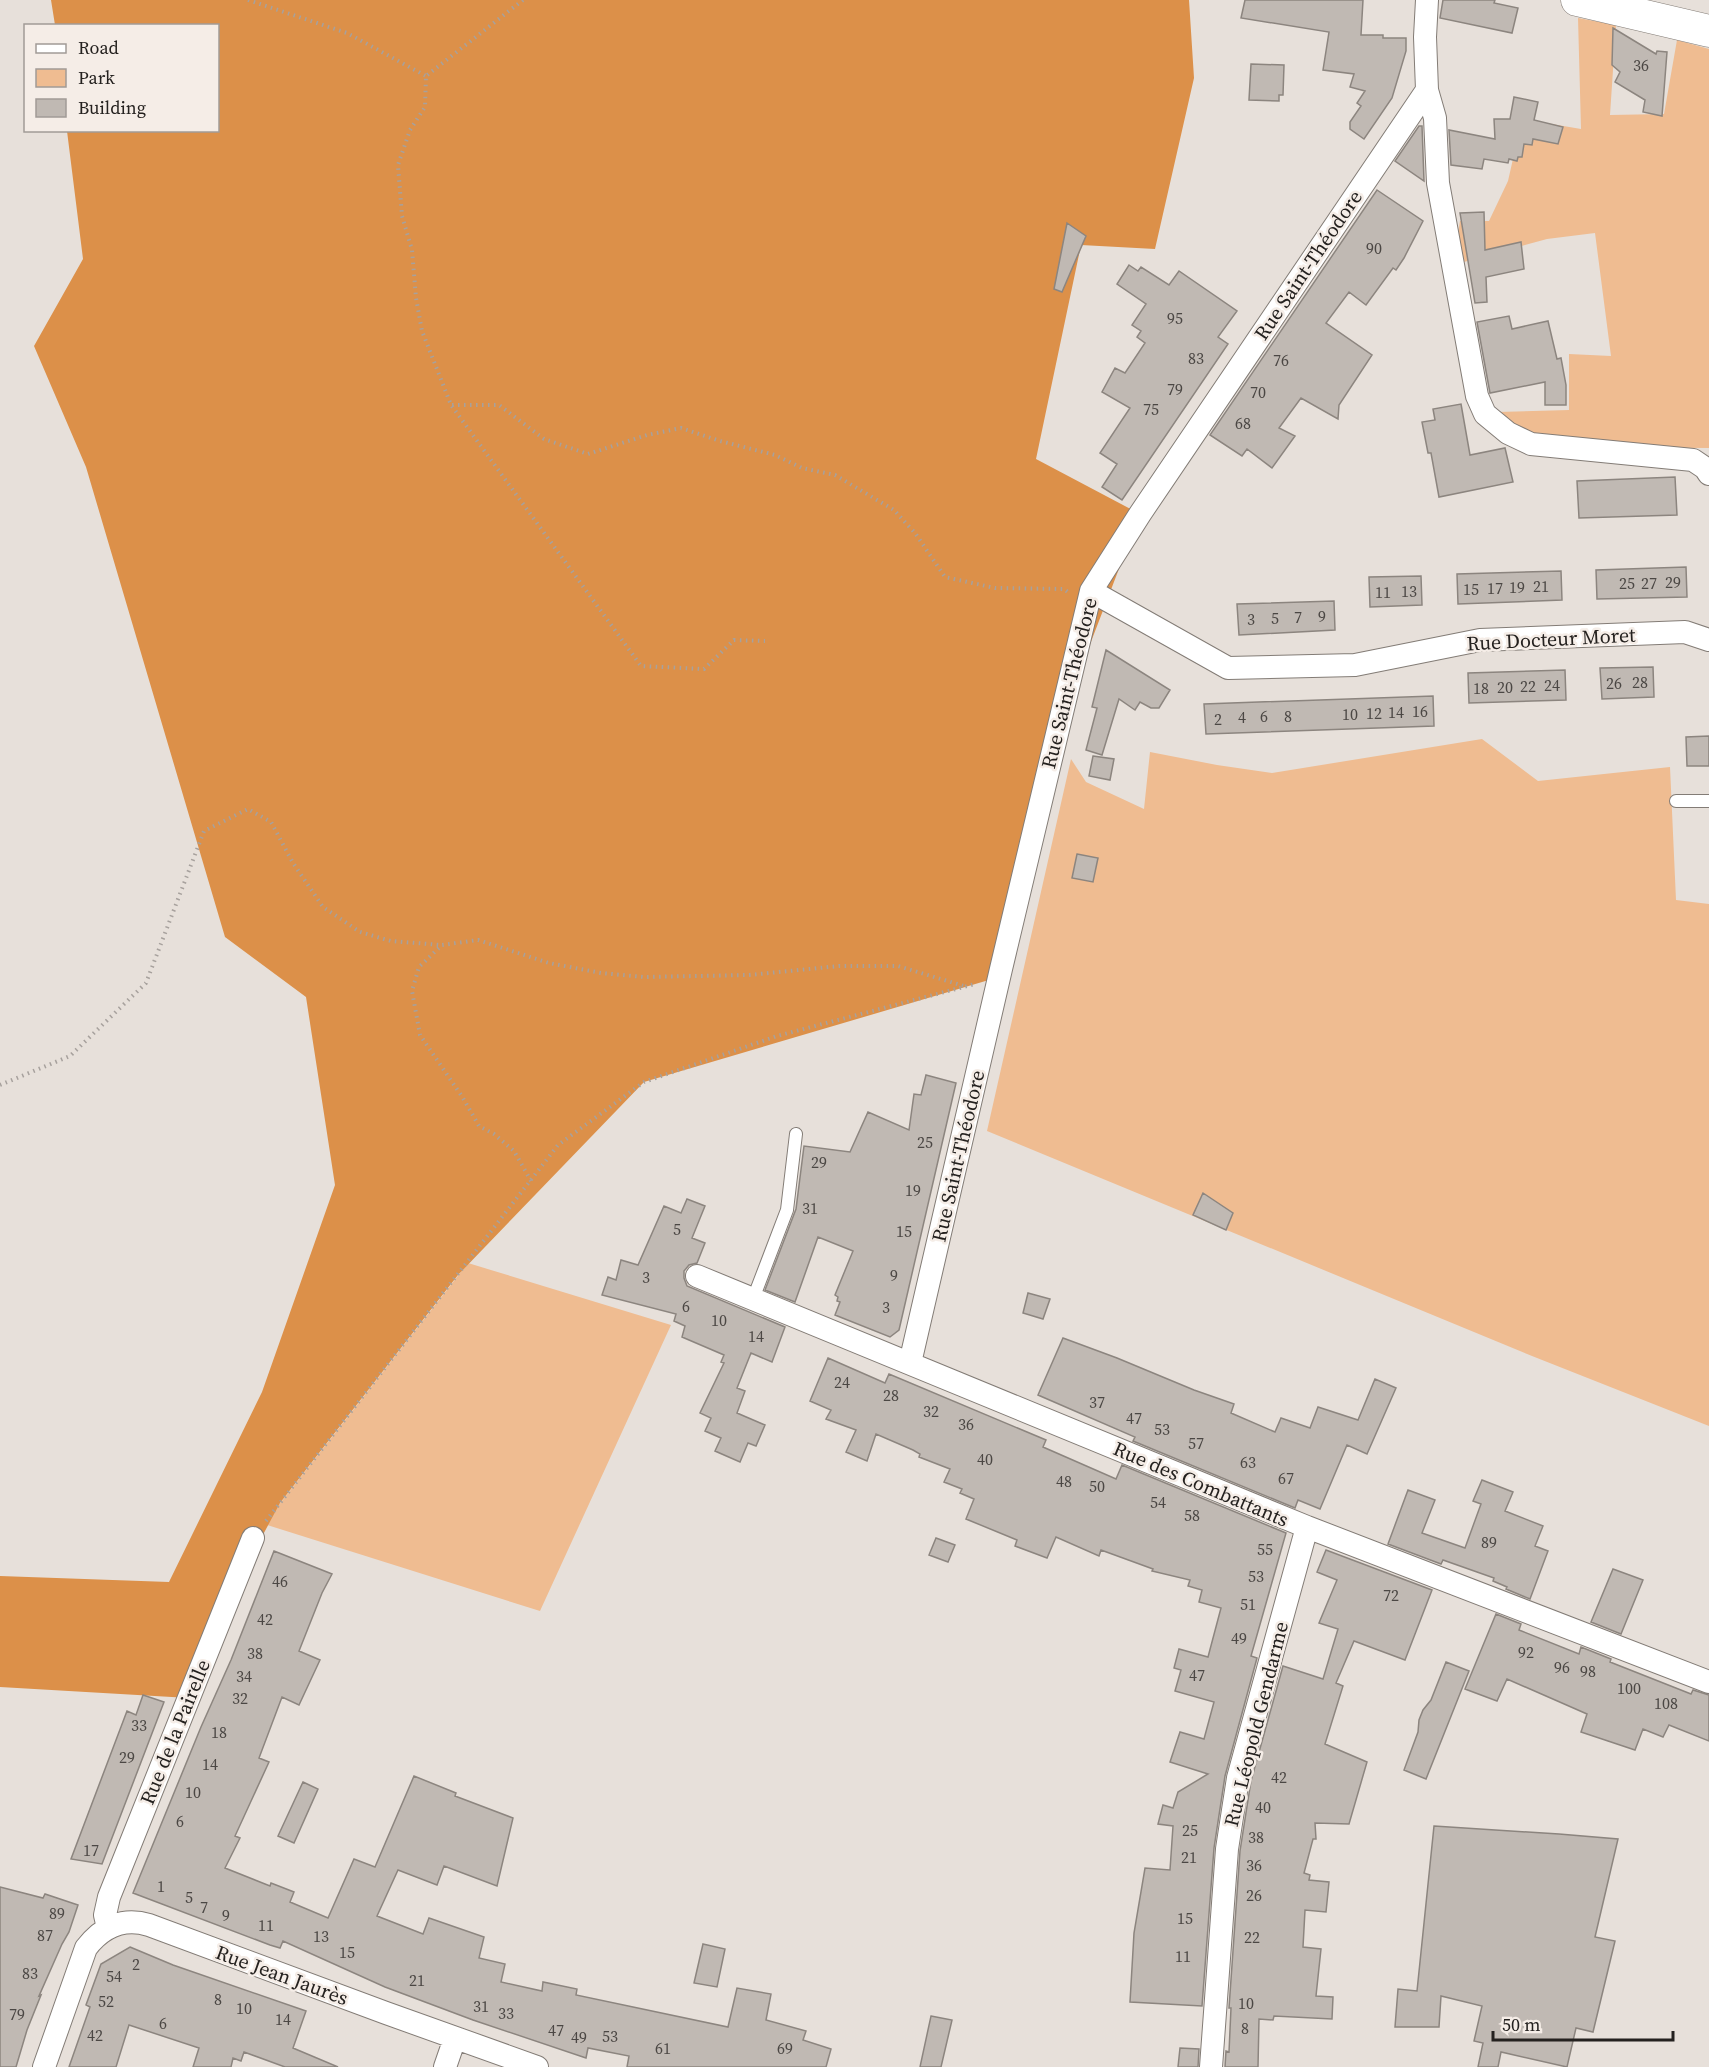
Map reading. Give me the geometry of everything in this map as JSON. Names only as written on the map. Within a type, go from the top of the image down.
[{"type":"street","points":[[1427,0],[1425,37],[1427,90],[1434,118],[1439,193],[1477,396],[1485,414],[1508,433],[1531,444],[1693,460],[1705,468],[1709,474]]},
{"type":"street","points":[[1577,0],[1709,31]]},
{"type":"street","name":"Rue Saint-Théodore","points":[[910,1363],[1088,599],[1135,521],[1427,90]]},
{"type":"street","name":"Rue Docteur Moret","points":[[1088,599],[1228,668],[1355,665],[1480,640],[1685,632],[1709,640]]},
{"type":"street","name":"Rue des Combattants","points":[[697,1276],[1307,1527],[1709,1682]]},
{"type":"street","name":"Rue Léopold Gendarme","points":[[1211,2067],[1227,1849],[1238,1778],[1307,1527]]},
{"type":"street","name":"Rue de la Pairelle","points":[[108,1928],[105,1915],[109,1897],[253,1538]]},
{"type":"street","name":"Rue Jean Jaurès","points":[[108,1928],[125,1922],[149,1925],[537,2067]]},
{"type":"street","points":[[44,2067],[86,1948],[108,1928]]},
{"type":"street","points":[[445,2067],[455,2038]]},
{"type":"lane","points":[[1676,801],[1709,801]]},
{"type":"lane","points":[[753,1299],[787,1210],[796,1134]]},
{"type":"path","points":[[248,0],[347,33],[426,76]]},
{"type":"path","points":[[426,76],[523,0]]},
{"type":"path","points":[[426,76],[425,107],[410,130],[398,165],[402,216],[412,250],[416,298],[422,331],[451,405],[641,666],[705,669],[734,640],[765,641]]},
{"type":"path","points":[[451,405],[499,405],[544,439],[588,454],[647,435],[681,428],[775,455],[802,468],[835,475],[894,510],[915,533],[945,577],[994,588],[1064,589],[1088,599]]},
{"type":"path","points":[[0,1085],[70,1056],[146,983],[204,831],[248,809],[271,822],[293,863],[322,907],[360,932],[392,941],[442,945],[478,939],[549,963],[601,973],[644,977],[749,975],[839,966],[898,966],[965,986],[777,1036],[644,1082],[558,1145],[253,1538]]},
{"type":"path","points":[[442,945],[419,967],[412,991],[420,1035],[464,1098],[479,1126],[494,1134],[514,1151],[531,1181]]},
{"type":"green space","points":[[1578,18],[1616,25],[1610,115],[1664,114],[1677,40],[1709,49],[1709,448],[1559,447],[1508,433],[1497,412],[1569,410],[1569,354],[1611,356],[1595,233],[1547,239],[1453,265],[1460,221],[1489,221],[1508,181],[1522,119],[1581,129]]},
{"type":"green space","points":[[1482,739],[1538,781],[1670,767],[1676,900],[1709,904],[1709,1426],[1532,1356],[987,1131],[1071,759],[1086,782],[1144,809],[1150,752],[1272,773]]},
{"type":"green space","points":[[468,1263],[671,1325],[540,1611],[264,1524]]},
{"type":"shaded area","points":[[51,0],[1189,0],[1194,78],[1155,249],[1081,245],[1036,459],[1140,514],[1056,733],[999,977],[644,1082],[458,1275],[280,1503],[229,1598],[189,1698],[0,1687],[0,1576],[169,1582],[262,1392],[335,1185],[306,997],[225,937],[86,467],[34,346],[83,259],[67,132],[219,132],[219,24],[55,24]]},
{"type":"building","points":[[1245,0],[1363,0],[1361,35],[1406,38],[1406,51],[1392,98],[1364,139],[1350,129],[1350,122],[1361,106],[1357,103],[1365,91],[1350,87],[1354,74],[1323,70],[1329,32],[1241,18]]},
{"type":"building","points":[[1443,0],[1495,0],[1494,3],[1518,8],[1512,33],[1440,18]]},
{"type":"building","points":[[1613,28],[1656,54],[1657,51],[1667,52],[1662,116],[1643,112],[1645,100],[1615,82],[1620,72],[1612,65]]},
{"type":"building","points":[[1251,64],[1284,65],[1283,95],[1279,95],[1279,101],[1249,100]]},
{"type":"building","points":[[1514,97],[1538,102],[1534,120],[1563,127],[1558,144],[1533,139],[1532,145],[1524,144],[1522,157],[1518,157],[1517,161],[1509,159],[1508,163],[1484,159],[1482,169],[1451,165],[1449,130],[1495,139],[1494,119],[1510,119]]},
{"type":"building","points":[[1419,126],[1422,126],[1424,181],[1395,161]]},
{"type":"building","points":[[1377,190],[1423,221],[1396,270],[1393,268],[1366,305],[1349,292],[1326,323],[1372,355],[1339,405],[1338,419],[1301,398],[1279,428],[1295,436],[1272,468],[1247,449],[1242,456],[1210,435]]},
{"type":"building","points":[[1484,212],[1485,250],[1521,242],[1524,269],[1486,277],[1487,302],[1475,303],[1460,213]]},
{"type":"building","points":[[1067,223],[1086,236],[1062,292],[1054,289]]},
{"type":"building","points":[[1129,265],[1138,271],[1141,267],[1169,285],[1179,271],[1237,311],[1218,337],[1228,344],[1122,500],[1102,487],[1117,464],[1100,453],[1130,408],[1102,392],[1115,368],[1125,373],[1145,343],[1137,337],[1141,331],[1132,325],[1146,304],[1117,284]]},
{"type":"building","points":[[1509,316],[1512,329],[1548,321],[1557,359],[1561,358],[1566,385],[1566,405],[1545,405],[1545,382],[1490,393],[1477,322]]},
{"type":"building","points":[[1461,404],[1470,455],[1505,448],[1513,482],[1439,497],[1431,453],[1428,453],[1422,422],[1435,420],[1433,409]]},
{"type":"building","points":[[1675,477],[1677,515],[1579,518],[1577,481]]},
{"type":"building","points":[[1686,567],[1687,597],[1597,599],[1596,570]]},
{"type":"building","points":[[1561,571],[1562,600],[1458,604],[1457,574]]},
{"type":"building","points":[[1421,576],[1422,605],[1370,607],[1369,577]]},
{"type":"building","points":[[1334,601],[1335,630],[1239,635],[1237,604]]},
{"type":"building","points":[[1106,650],[1170,690],[1159,708],[1151,708],[1140,702],[1135,710],[1119,699],[1102,755],[1086,750],[1097,708],[1092,707]]},
{"type":"building","points":[[1653,667],[1654,697],[1602,699],[1600,668]]},
{"type":"building","points":[[1565,670],[1566,700],[1469,703],[1468,673]]},
{"type":"building","points":[[1433,696],[1434,726],[1206,734],[1204,704]]},
{"type":"building","points":[[1709,736],[1709,766],[1687,766],[1686,737]]},
{"type":"building","points":[[1093,756],[1114,759],[1110,780],[1089,776]]},
{"type":"building","points":[[1077,854],[1098,858],[1093,882],[1072,878]]},
{"type":"building","points":[[926,1075],[956,1083],[899,1330],[890,1337],[835,1315],[840,1302],[837,1301],[838,1297],[835,1295],[853,1251],[818,1237],[795,1302],[765,1290],[796,1209],[804,1146],[850,1152],[868,1112],[909,1130],[914,1094],[921,1095]]},
{"type":"building","points":[[1203,1193],[1233,1213],[1226,1230],[1193,1215]]},
{"type":"building","points":[[687,1199],[705,1206],[692,1238],[705,1243],[697,1263],[689,1265],[684,1271],[687,1286],[785,1327],[772,1362],[751,1353],[737,1388],[745,1391],[737,1413],[765,1425],[756,1446],[748,1443],[740,1462],[715,1451],[721,1438],[705,1431],[711,1418],[700,1413],[724,1363],[721,1362],[724,1355],[682,1337],[685,1326],[674,1321],[676,1314],[602,1295],[608,1277],[616,1280],[621,1260],[638,1265],[664,1206],[681,1213]]},
{"type":"building","points":[[1028,1293],[1050,1299],[1043,1319],[1023,1313]]},
{"type":"building","points":[[1063,1338],[1234,1404],[1231,1413],[1275,1432],[1281,1418],[1310,1428],[1318,1407],[1358,1420],[1375,1379],[1396,1388],[1367,1454],[1347,1445],[1320,1509],[1298,1500],[1295,1508],[1133,1441],[1135,1437],[1038,1395]]},
{"type":"building","points":[[828,1358],[885,1383],[889,1374],[1046,1440],[1043,1447],[1116,1479],[1122,1465],[1286,1533],[1251,1656],[1257,1658],[1225,1776],[1214,1848],[1202,2006],[1130,2002],[1134,1933],[1145,1868],[1170,1870],[1173,1826],[1158,1824],[1163,1805],[1173,1808],[1178,1792],[1208,1774],[1170,1762],[1180,1732],[1204,1739],[1214,1702],[1175,1691],[1181,1670],[1174,1668],[1179,1649],[1208,1657],[1221,1608],[1199,1602],[1202,1590],[1188,1586],[1190,1580],[1152,1571],[1153,1569],[1101,1550],[1099,1556],[1056,1537],[1047,1558],[1015,1546],[1017,1540],[966,1519],[974,1499],[960,1493],[962,1489],[944,1482],[950,1469],[919,1457],[920,1454],[913,1450],[876,1434],[867,1461],[846,1452],[856,1430],[826,1419],[831,1410],[810,1401]]},
{"type":"building","points":[[1482,1480],[1513,1492],[1505,1511],[1543,1526],[1535,1546],[1548,1551],[1530,1599],[1506,1589],[1507,1587],[1493,1581],[1494,1578],[1443,1560],[1441,1564],[1388,1544],[1408,1490],[1435,1500],[1422,1533],[1465,1548],[1481,1504],[1473,1501]]},
{"type":"building","points":[[936,1538],[955,1545],[948,1562],[929,1555]]},
{"type":"building","points":[[1326,1550],[1432,1590],[1405,1660],[1354,1641],[1336,1683],[1343,1686],[1325,1744],[1367,1762],[1349,1824],[1315,1823],[1316,1839],[1313,1839],[1304,1873],[1310,1875],[1309,1880],[1329,1882],[1326,1912],[1305,1910],[1303,1947],[1321,1949],[1316,1996],[1333,1997],[1332,2019],[1274,2016],[1273,2020],[1259,2019],[1258,2067],[1225,2067],[1226,2051],[1229,2052],[1231,2008],[1229,2008],[1240,1851],[1251,1781],[1283,1666],[1323,1679],[1338,1629],[1319,1623],[1337,1580],[1317,1572]]},
{"type":"building","points":[[274,1551],[332,1574],[299,1651],[320,1660],[299,1705],[282,1697],[259,1758],[269,1762],[235,1836],[240,1838],[225,1868],[270,1886],[271,1883],[294,1892],[290,1902],[328,1918],[354,1859],[375,1867],[414,1776],[456,1793],[455,1796],[513,1818],[497,1886],[444,1866],[437,1885],[398,1870],[377,1916],[423,1934],[429,1918],[484,1937],[479,1958],[505,1964],[501,1982],[542,1991],[543,1982],[577,1989],[576,1995],[728,2027],[737,1988],[771,1994],[766,2020],[806,2031],[803,2040],[831,2049],[826,2067],[627,2067],[629,2056],[588,2048],[586,2058],[473,2020],[385,1987],[283,1941],[280,1948],[270,1945],[133,1893]]},
{"type":"building","points":[[1613,1569],[1643,1580],[1621,1634],[1591,1622]]},
{"type":"building","points":[[1496,1614],[1521,1624],[1519,1630],[1579,1654],[1581,1647],[1611,1659],[1610,1662],[1691,1694],[1693,1690],[1709,1695],[1709,1741],[1669,1725],[1663,1737],[1643,1729],[1635,1750],[1581,1732],[1587,1714],[1507,1679],[1497,1701],[1465,1689]]},
{"type":"building","points":[[1446,1662],[1469,1671],[1426,1779],[1404,1770],[1418,1732],[1419,1720],[1431,1700]]},
{"type":"building","points":[[143,1695],[164,1702],[102,1864],[71,1859],[127,1711],[136,1715]]},
{"type":"building","points":[[303,1782],[318,1789],[294,1843],[278,1836]]},
{"type":"building","points":[[1434,1826],[1618,1839],[1595,1937],[1615,1941],[1593,2032],[1576,2028],[1567,2067],[1501,2052],[1498,2067],[1478,2067],[1483,2043],[1474,2041],[1482,2006],[1441,1996],[1439,2027],[1395,2027],[1398,1989],[1417,1991]]},
{"type":"building","points":[[0,1887],[43,1898],[45,1894],[78,1905],[69,1932],[39,1996],[41,1995],[16,2067],[0,2067]]},
{"type":"building","points":[[703,1944],[725,1949],[717,1987],[694,1983]]},
{"type":"building","points":[[130,1947],[173,1965],[306,2011],[293,2048],[338,2067],[285,2067],[244,2052],[241,2061],[233,2058],[231,2067],[193,2067],[199,2048],[129,2025],[116,2067],[69,2067],[90,2007],[86,2005],[101,1964]]},
{"type":"building","points":[[931,2016],[952,2020],[941,2067],[920,2067]]},
{"type":"building","points":[[1180,2048],[1199,2049],[1198,2067],[1178,2067]]}]
